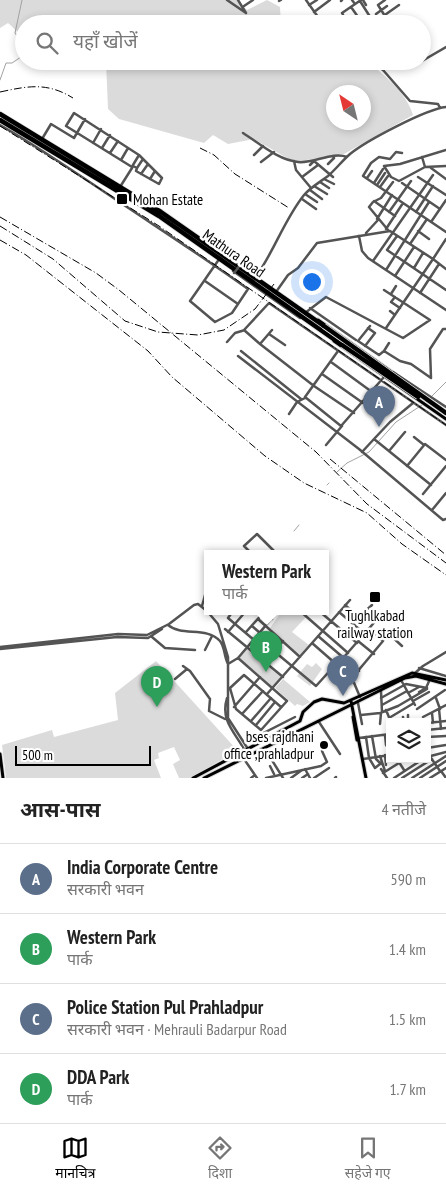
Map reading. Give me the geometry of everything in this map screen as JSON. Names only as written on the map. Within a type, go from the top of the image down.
[{"type":"highway","name":"Mathura Road","points":[[0,114],[161,212],[255,278],[308,311],[314,319],[446,413]]},
{"type":"highway","name":"Mathura Road","points":[[0,120],[135,201],[178,232],[219,257],[339,345],[446,413]]},
{"type":"main road","name":"Mathura Road","points":[[314,319],[322,322],[430,398],[446,413]]},
{"type":"main road","name":"Mathura Road","points":[[339,345],[423,404],[436,412],[446,413]]},
{"type":"main road","points":[[436,412],[440,406]]},
{"type":"main road","points":[[194,778],[300,721],[303,712],[314,702],[322,700],[344,704],[406,675],[415,673],[446,682]]},
{"type":"main road","points":[[204,778],[210,777],[401,680],[416,676],[446,682]]},
{"type":"main road","points":[[350,701],[359,738],[365,778]]},
{"type":"main road","points":[[352,706],[365,778]]},
{"type":"main road","points":[[0,754],[4,778]]},
{"type":"street","points":[[227,0],[234,3],[245,13],[244,7],[238,0]]},
{"type":"street","points":[[241,3],[245,0]]},
{"type":"street","points":[[244,7],[253,0]]},
{"type":"street","points":[[306,0],[316,15]]},
{"type":"street","points":[[309,5],[317,0]]},
{"type":"street","points":[[314,12],[330,0]]},
{"type":"street","points":[[352,0],[355,4]]},
{"type":"street","points":[[343,15],[342,13],[361,0]]},
{"type":"street","points":[[361,0],[366,5]]},
{"type":"street","points":[[361,0],[369,15]]},
{"type":"street","points":[[385,0],[378,5],[384,15],[399,5]]},
{"type":"street","points":[[376,14],[387,6]]},
{"type":"street","points":[[351,7],[357,15]]},
{"type":"street","points":[[431,56],[446,48]]},
{"type":"street","points":[[382,70],[411,102],[438,104],[440,108]]},
{"type":"street","points":[[255,278],[305,194],[310,189],[329,175],[347,157],[374,138],[446,107]]},
{"type":"street","points":[[74,113],[101,129],[143,158],[162,178],[159,184],[136,171],[137,168],[66,126],[74,113]]},
{"type":"street","points":[[42,139],[51,124],[74,138],[85,119]]},
{"type":"street","points":[[0,124],[130,208],[215,265],[248,289],[231,314],[214,322],[190,301],[215,265],[219,257]]},
{"type":"street","points":[[93,143],[101,129]]},
{"type":"street","points":[[243,133],[263,146],[294,161],[314,161],[335,156],[347,157]]},
{"type":"street","points":[[102,148],[110,135]]},
{"type":"street","points":[[110,153],[118,141]]},
{"type":"street","points":[[254,155],[263,146]]},
{"type":"street","points":[[121,160],[129,148]]},
{"type":"street","points":[[446,150],[384,167],[391,177],[399,181],[425,167],[446,166]]},
{"type":"street","points":[[261,162],[274,152]]},
{"type":"street","points":[[402,153],[396,152],[390,159],[379,157],[363,174],[380,188],[446,232]]},
{"type":"street","points":[[120,187],[139,155]]},
{"type":"street","points":[[328,164],[335,156]]},
{"type":"street","points":[[422,157],[425,167]]},
{"type":"street","points":[[137,168],[143,158]]},
{"type":"street","points":[[294,161],[310,189],[322,199]]},
{"type":"street","points":[[310,165],[314,161]]},
{"type":"street","points":[[314,161],[333,177]]},
{"type":"street","points":[[142,174],[148,164]]},
{"type":"street","points":[[302,177],[318,165]]},
{"type":"street","points":[[430,168],[446,179]]},
{"type":"street","points":[[375,184],[383,169]]},
{"type":"street","points":[[150,179],[155,171]]},
{"type":"street","points":[[367,178],[372,171]]},
{"type":"street","points":[[375,184],[385,173]]},
{"type":"street","points":[[373,261],[433,174]]},
{"type":"street","points":[[380,188],[388,176]]},
{"type":"street","points":[[418,177],[446,195]]},
{"type":"street","points":[[324,179],[334,184]]},
{"type":"street","points":[[389,212],[411,181]]},
{"type":"street","points":[[320,182],[329,188]]},
{"type":"street","points":[[393,182],[386,192],[369,207],[387,230],[446,269]]},
{"type":"street","points":[[402,183],[440,209]]},
{"type":"street","points":[[314,186],[327,194]]},
{"type":"street","points":[[416,212],[433,186]]},
{"type":"street","points":[[305,194],[317,202]]},
{"type":"street","points":[[366,233],[392,195]]},
{"type":"street","points":[[302,199],[316,209]]},
{"type":"street","points":[[431,222],[446,200]]},
{"type":"street","points":[[130,208],[135,201]]},
{"type":"street","points":[[374,201],[395,216]]},
{"type":"street","points":[[386,270],[430,202]]},
{"type":"street","points":[[276,292],[288,275],[299,268],[316,244],[387,230],[403,203]]},
{"type":"street","points":[[410,244],[427,219]]},
{"type":"street","points":[[418,231],[429,238]]},
{"type":"street","points":[[359,236],[362,251],[373,261],[446,310]]},
{"type":"street","points":[[397,236],[387,250],[446,290]]},
{"type":"street","points":[[386,328],[446,239]]},
{"type":"street","points":[[395,276],[414,247]]},
{"type":"street","points":[[414,268],[423,253]]},
{"type":"street","points":[[234,273],[241,264]]},
{"type":"street","points":[[420,293],[439,264]]},
{"type":"street","points":[[204,281],[238,304]]},
{"type":"street","points":[[391,294],[396,286]]},
{"type":"street","points":[[356,340],[308,311],[326,297],[403,338],[430,320],[384,290]]},
{"type":"street","points":[[395,297],[391,302],[400,308]]},
{"type":"street","points":[[227,342],[235,333],[244,330],[269,304],[380,382],[446,425]]},
{"type":"street","points":[[390,311],[395,315]]},
{"type":"street","points":[[310,332],[315,326]]},
{"type":"street","points":[[365,346],[375,333],[369,327],[358,341],[365,346],[379,355],[389,343]]},
{"type":"street","points":[[384,351],[400,361],[411,364],[431,378],[430,350],[443,329],[446,329]]},
{"type":"street","points":[[244,330],[314,386],[354,413]]},
{"type":"street","points":[[260,344],[272,330]]},
{"type":"street","points":[[269,334],[285,344]]},
{"type":"street","points":[[241,351],[301,399]]},
{"type":"street","points":[[289,414],[297,402],[305,398],[338,351]]},
{"type":"street","points":[[238,356],[336,432],[443,520],[446,519]]},
{"type":"street","points":[[330,362],[372,392]]},
{"type":"street","points":[[322,374],[363,403]]},
{"type":"street","points":[[326,445],[384,377]]},
{"type":"street","points":[[305,398],[342,426]]},
{"type":"street","points":[[430,398],[446,413]]},
{"type":"street","points":[[363,454],[390,422],[413,402]]},
{"type":"street","points":[[389,451],[406,432]]},
{"type":"street","points":[[414,437],[446,460]]},
{"type":"street","points":[[375,439],[431,485]]},
{"type":"street","points":[[408,466],[424,445]]},
{"type":"street","points":[[423,494],[446,466]]},
{"type":"street","points":[[432,510],[446,493]]},
{"type":"street","points":[[437,522],[441,518]]},
{"type":"street","points":[[248,550],[244,546],[256,534],[273,550]]},
{"type":"street","points":[[0,648],[118,634],[147,635],[168,625],[194,605],[202,606],[204,599]]},
{"type":"street","points":[[267,694],[350,600]]},
{"type":"street","points":[[345,605],[359,617],[372,605]]},
{"type":"street","points":[[339,612],[365,634]]},
{"type":"street","points":[[211,615],[217,622],[221,632],[228,664],[225,719]]},
{"type":"street","points":[[230,615],[228,617],[235,624],[316,686],[344,658],[379,617]]},
{"type":"street","points":[[228,632],[243,615]]},
{"type":"street","points":[[246,633],[260,615]]},
{"type":"street","points":[[268,615],[272,619]]},
{"type":"street","points":[[228,664],[238,658],[275,615]]},
{"type":"street","points":[[305,615],[348,653]]},
{"type":"street","points":[[324,615],[374,654]]},
{"type":"street","points":[[258,619],[300,657]]},
{"type":"street","points":[[168,625],[174,629],[212,636],[220,642]]},
{"type":"street","points":[[252,626],[260,633]]},
{"type":"street","points":[[152,637],[163,627]]},
{"type":"street","points":[[369,628],[383,640]]},
{"type":"street","points":[[225,629],[283,677]]},
{"type":"street","points":[[221,632],[220,642],[228,664]]},
{"type":"street","points":[[352,678],[389,634],[402,646]]},
{"type":"street","points":[[204,650],[212,636]]},
{"type":"street","points":[[318,636],[359,671]]},
{"type":"street","points":[[0,648],[117,637],[152,637],[165,648],[195,650]]},
{"type":"street","points":[[265,662],[283,642]]},
{"type":"street","points":[[312,643],[352,678],[360,697]]},
{"type":"street","points":[[415,673],[419,668],[446,652]]},
{"type":"street","points":[[238,658],[287,700],[261,730]]},
{"type":"street","points":[[182,666],[187,669],[210,699],[208,711],[225,719],[247,750]]},
{"type":"street","points":[[419,668],[446,676]]},
{"type":"street","points":[[175,679],[187,669]]},
{"type":"street","points":[[262,734],[256,725],[234,707],[230,688],[243,674],[281,707]]},
{"type":"street","points":[[234,707],[260,677]]},
{"type":"street","points":[[383,711],[389,718],[414,702],[428,690],[430,679]]},
{"type":"street","points":[[401,680],[414,702]]},
{"type":"street","points":[[382,698],[404,685],[420,686],[428,690]]},
{"type":"street","points":[[407,691],[413,685]]},
{"type":"street","points":[[382,705],[420,686]]},
{"type":"street","points":[[361,715],[436,698],[445,690]]},
{"type":"street","points":[[242,714],[263,691]]},
{"type":"street","points":[[380,724],[383,711],[381,691]]},
{"type":"street","points":[[227,697],[229,720],[247,750]]},
{"type":"street","points":[[251,721],[271,698]]},
{"type":"street","points":[[436,698],[440,715],[444,721]]},
{"type":"street","points":[[256,725],[276,702]]},
{"type":"street","points":[[358,703],[362,724]]},
{"type":"street","points":[[423,717],[446,705]]},
{"type":"street","points":[[432,713],[433,723],[444,721]]},
{"type":"street","points":[[440,715],[444,714]]},
{"type":"street","points":[[244,743],[296,717]]},
{"type":"street","points":[[441,729],[444,721]]},
{"type":"street","points":[[318,722],[340,754]]},
{"type":"street","points":[[431,730],[446,728]]},
{"type":"street","points":[[359,738],[385,735],[386,741]]},
{"type":"street","points":[[372,736],[375,757],[381,764]]},
{"type":"street","points":[[431,737],[446,736]]},
{"type":"street","points":[[366,737],[369,758],[375,768],[381,764]]},
{"type":"street","points":[[431,748],[446,745]]},
{"type":"street","points":[[265,748],[283,778]]},
{"type":"street","points":[[266,778],[274,774],[303,769],[326,762],[322,751]]},
{"type":"street","points":[[431,756],[446,754]]},
{"type":"street","points":[[399,763],[411,778],[446,754]]},
{"type":"street","points":[[363,759],[385,755],[386,765]]},
{"type":"street","points":[[380,756],[383,771],[387,778]]},
{"type":"street","points":[[244,759],[256,777],[251,778]]},
{"type":"street","points":[[402,778],[432,759],[446,778]]},
{"type":"street","points":[[420,778],[446,761]]},
{"type":"street","points":[[383,771],[395,763]]},
{"type":"street","points":[[394,778],[417,763]]},
{"type":"street","points":[[270,766],[274,774]]},
{"type":"street","points":[[314,778],[329,768]]},
{"type":"street","points":[[433,777],[446,768]]},
{"type":"street","points":[[303,769],[310,778]]},
{"type":"street","points":[[291,778],[303,769]]},
{"type":"street","points":[[302,778],[308,774]]},
{"type":"shaded area","points":[[0,0],[237,0],[247,10],[267,0],[280,7],[280,15],[15,15],[15,29],[8,23],[0,28]]},
{"type":"shaded area","points":[[106,70],[377,70],[401,93],[413,115],[344,154],[294,162],[254,139],[228,144],[213,135],[204,143],[119,119],[108,109]]},
{"type":"shaded area","points":[[279,615],[304,615],[306,617],[292,632],[309,645],[300,655],[270,628]]},
{"type":"shaded area","points":[[247,648],[282,677],[273,688],[239,658]]},
{"type":"shaded area","points":[[156,661],[237,750],[192,778],[179,778],[173,764],[180,760],[174,747],[158,753],[159,758],[154,760],[161,778],[6,778],[2,745],[52,730],[54,737],[118,720],[115,693]]},
{"type":"shaded area","points":[[316,663],[322,669],[310,686],[297,676],[307,664],[312,667]]},
{"type":"shaded area","points":[[283,679],[310,702],[303,706],[297,704],[295,706],[275,688]]},
{"type":"waterway","points":[[19,15],[22,0]]},
{"type":"waterway","points":[[0,80],[6,63],[15,61]]},
{"type":"waterway","points":[[432,396],[446,382]]},
{"type":"waterway","points":[[337,472],[347,463],[369,452],[396,422],[422,405]]},
{"type":"waterway","points":[[294,531],[299,525]]},
{"type":"railway","points":[[0,92],[29,87],[46,87],[55,89],[73,98]]},
{"type":"railway","points":[[0,126],[159,226],[446,425]]},
{"type":"railway","points":[[200,148],[214,155],[235,174],[289,208]]},
{"type":"railway","points":[[0,217],[96,273],[119,290],[316,452],[367,504],[446,563]]},
{"type":"railway","points":[[0,226],[53,259],[125,321],[158,332],[198,335],[224,330],[255,309],[274,284]]},
{"type":"railway","points":[[0,240],[26,255],[148,351],[172,377],[265,456],[304,483],[367,513],[402,544],[446,575]]},
{"type":"railway","points":[[330,459],[446,555]]},
{"type":"place","name":"Mohan Estate","points":[[122,199]]},
{"type":"place","name":"India Corporate Centre","points":[[379,427]]},
{"type":"place","name":"Tughlkabad railway station","points":[[375,597]]},
{"type":"place","name":"Western Park","points":[[266,672]]},
{"type":"place","name":"Police Station Pul Prahladpur","points":[[343,696]]},
{"type":"place","name":"DDA Park","points":[[157,707]]},
{"type":"place","name":"bses rajdhani office ,prahladpur","points":[[324,745]]}]
